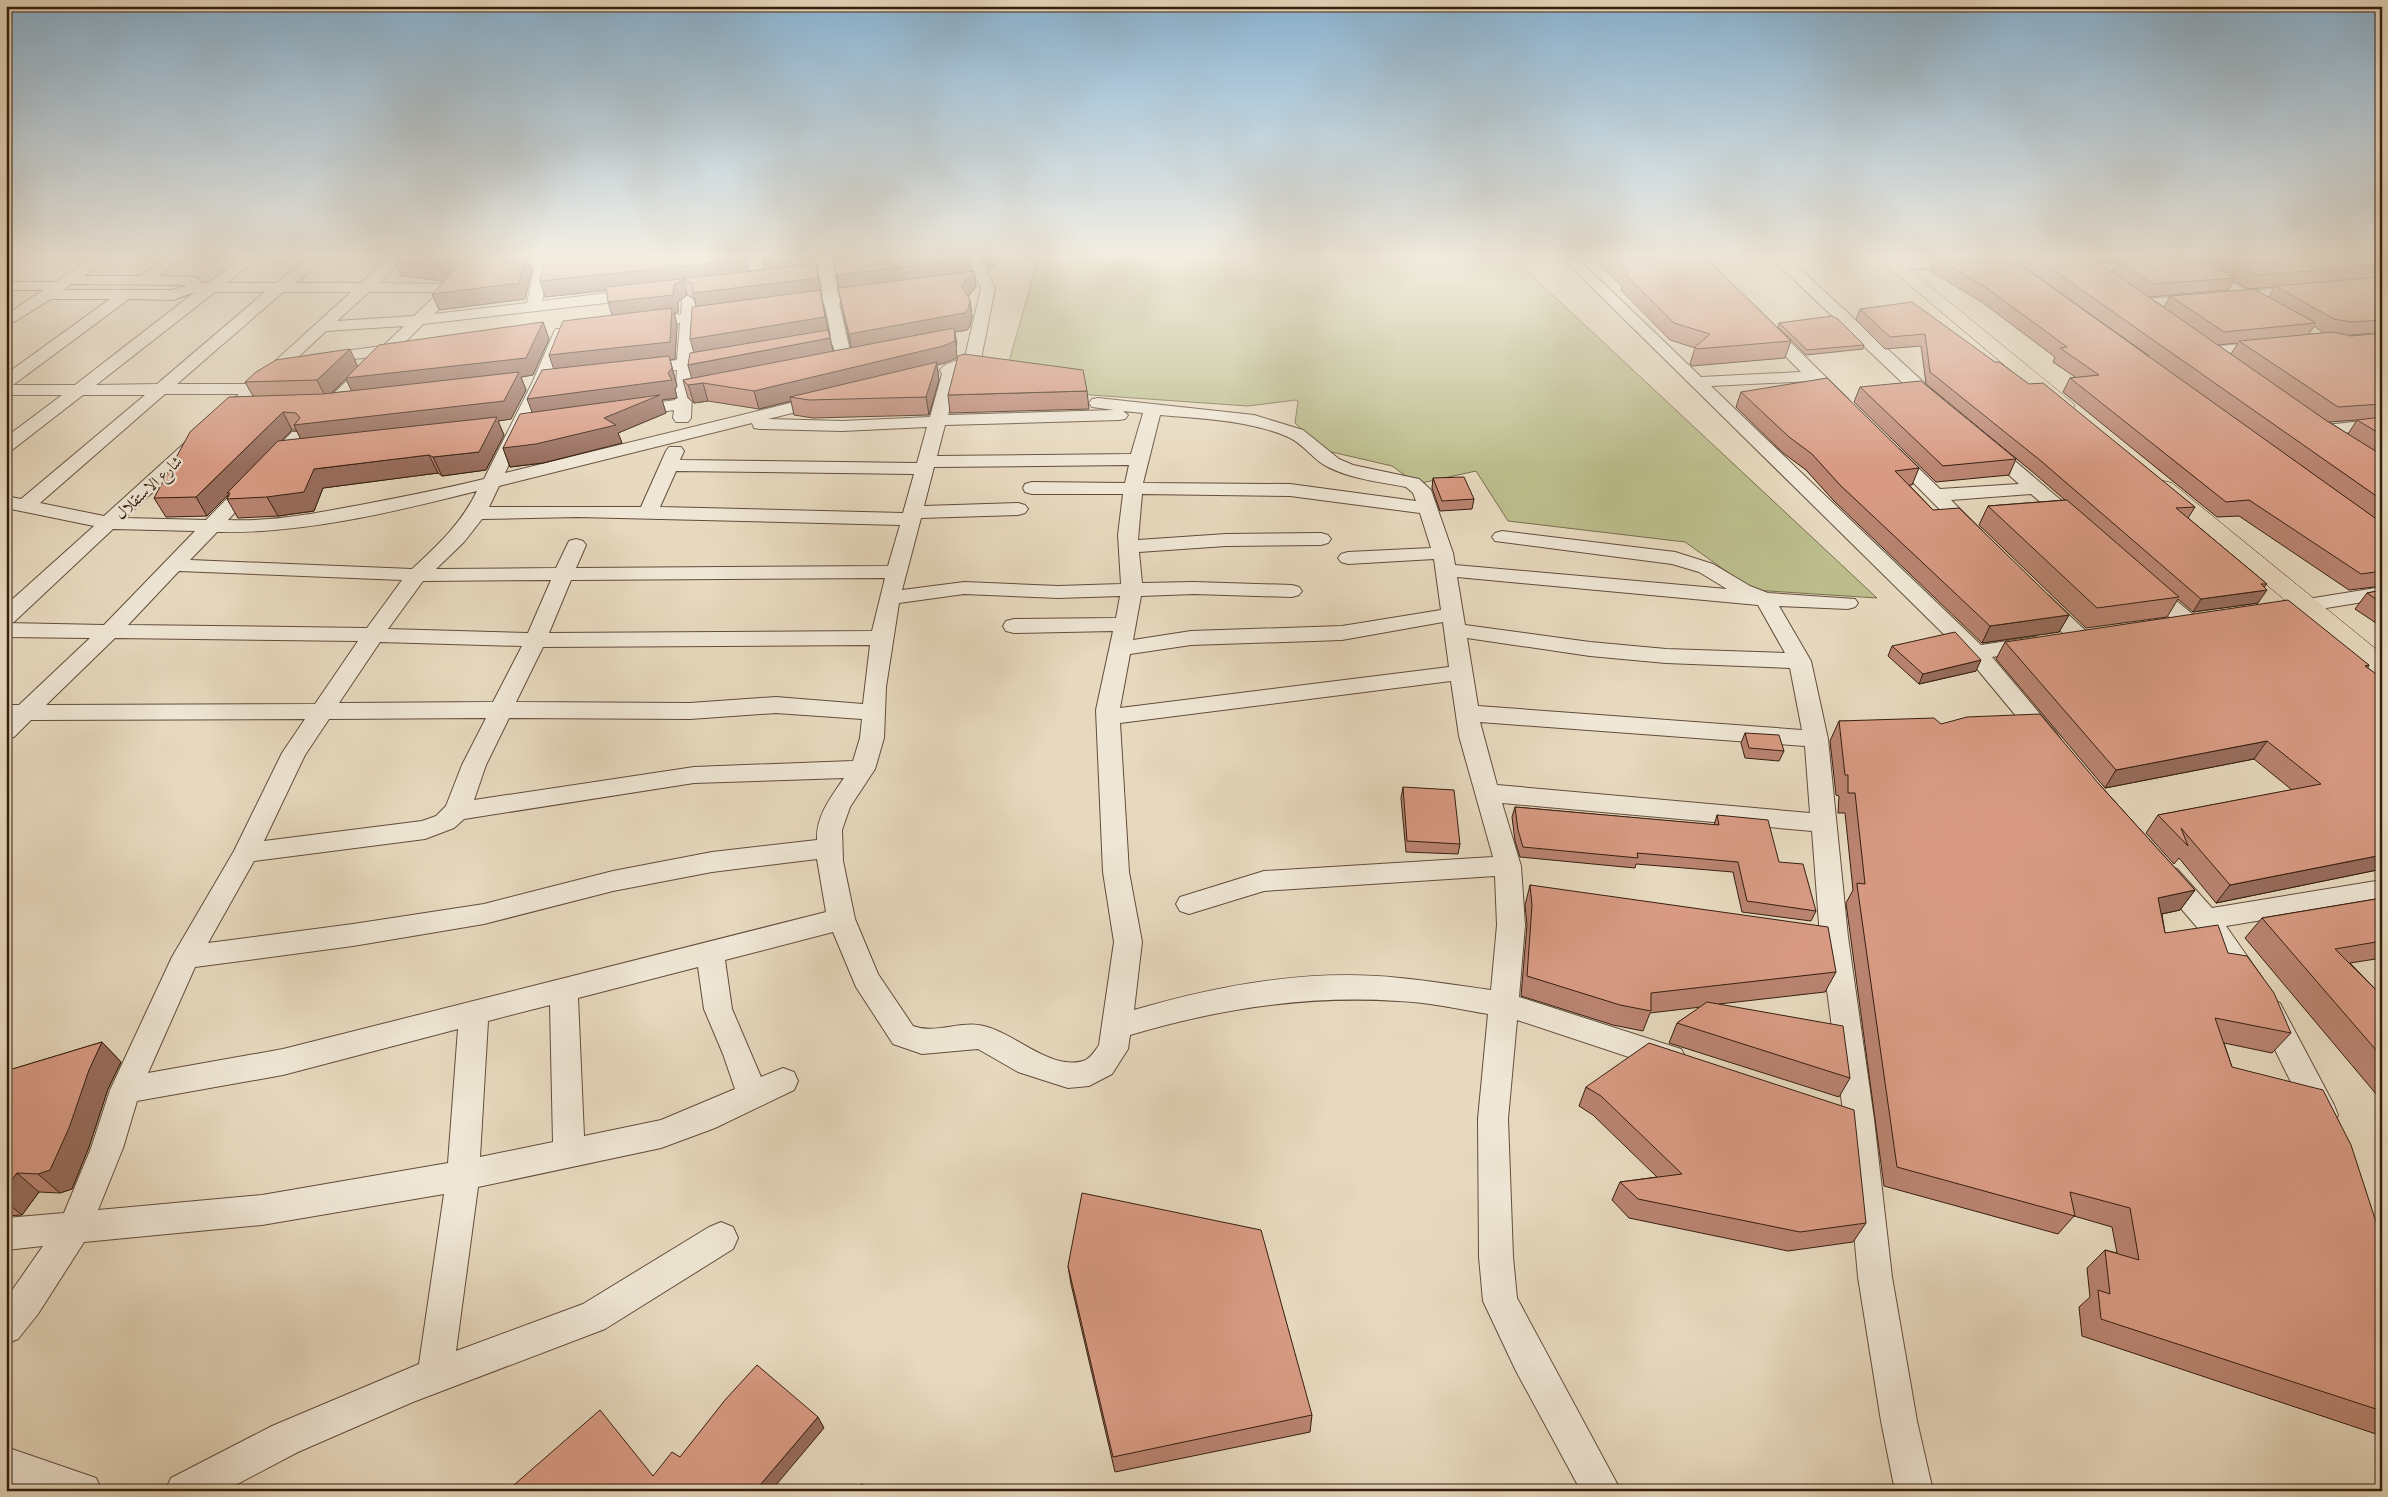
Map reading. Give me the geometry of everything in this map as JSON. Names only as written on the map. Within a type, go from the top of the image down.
[{"type":"main road","points":[[1978,326],[2080,410]]},
{"type":"main road","points":[[2157,472],[2317,604],[2382,668]]},
{"type":"main road","points":[[2317,604],[2382,647]]},
{"type":"street","points":[[6,382],[83,326]]},
{"type":"street","points":[[6,446],[161,326]]},
{"type":"street","points":[[16,504],[161,390],[235,326]]},
{"type":"street","points":[[322,327],[338,326]]},
{"type":"street","points":[[361,402],[324,406],[413,326]]},
{"type":"street","points":[[648,513],[682,435],[686,326]]},
{"type":"street","points":[[838,326],[846,365]]},
{"type":"street","points":[[980,326],[973,359],[968,363],[943,371],[938,421],[896,572],[881,638],[872,738],[863,769],[838,805],[829,830],[829,848],[841,919],[866,979],[890,1019],[903,1035],[911,1039],[922,1042],[978,1037],[996,1043],[1030,1063],[1068,1075],[1089,1073],[1101,1065],[1113,1049],[1128,942],[1116,872],[1108,710],[1132,590],[1128,547],[1133,488],[1138,459],[1152,413]]},
{"type":"street","points":[[1640,326],[1976,653],[2064,759]]},
{"type":"street","points":[[1764,326],[1852,412]]},
{"type":"street","points":[[1851,326],[1893,368],[1946,411]]},
{"type":"street","name":"شارع الاستقلال","points":[[6,616],[322,327]]},
{"type":"street","points":[[6,1328],[26,1302],[74,1229],[107,1148],[124,1090],[186,958],[246,853],[294,754],[396,601],[417,575],[457,538],[476,513],[541,381],[562,332]]},
{"type":"street","points":[[959,338],[978,334]]},
{"type":"street","points":[[782,350],[841,340]]},
{"type":"street","points":[[284,362],[416,348]]},
{"type":"street","points":[[2207,348],[2228,362]]},
{"type":"street","points":[[825,365],[846,365],[864,357]]},
{"type":"street","points":[[627,372],[734,358]]},
{"type":"street","points":[[1698,382],[1816,376]]},
{"type":"street","points":[[6,390],[254,389]]},
{"type":"street","points":[[615,413],[683,398],[702,389]]},
{"type":"street","points":[[16,504],[108,523],[258,527],[307,521],[490,482],[837,397]]},
{"type":"street","points":[[1098,403],[1152,413]]},
{"type":"street","points":[[234,408],[262,408]]},
{"type":"street","points":[[732,423],[842,426],[1152,413],[1248,419],[1297,434],[1333,462],[1348,469],[1402,480],[1422,490],[1444,561],[1471,736],[1489,793],[1508,879],[1511,925],[1492,1119],[1496,1257],[1500,1301],[1602,1491]]},
{"type":"street","points":[[2308,419],[2342,441]]},
{"type":"street","points":[[2325,430],[2382,424]]},
{"type":"street","points":[[1975,436],[2093,538]]},
{"type":"street","points":[[1879,440],[1988,546]]},
{"type":"street","points":[[6,731],[15,713],[110,631],[283,453],[305,443]]},
{"type":"street","points":[[669,465],[925,465],[1138,459]]},
{"type":"street","points":[[1032,488],[1290,490],[1428,508]]},
{"type":"street","points":[[1935,494],[2037,488]]},
{"type":"street","points":[[476,513],[578,511],[911,516],[1018,509]]},
{"type":"street","points":[[2035,513],[2063,511]]},
{"type":"street","points":[[1959,518],[1988,516]]},
{"type":"street","points":[[1502,537],[1675,558],[1706,568],[1743,590],[1765,599],[1800,661],[1816,739],[1834,937],[1858,1119],[1874,1277],[1899,1421],[1914,1491]]},
{"type":"street","points":[[1128,547],[1226,540],[1322,539]]},
{"type":"street","points":[[246,853],[425,830],[445,822],[457,811],[474,765],[536,639],[576,545]]},
{"type":"street","points":[[1348,558],[1444,561],[1765,599],[1848,603]]},
{"type":"street","points":[[175,565],[417,575],[896,572]]},
{"type":"street","points":[[2136,577],[2198,621],[2158,627]]},
{"type":"street","points":[[889,599],[925,592],[964,588],[1058,592],[1194,588],[1292,592]]},
{"type":"street","points":[[1976,653],[2090,636],[2030,589]]},
{"type":"street","points":[[2267,611],[2382,594]]},
{"type":"street","points":[[1120,649],[1191,638],[1342,633],[1454,622],[1590,649],[1666,656],[1800,661]]},
{"type":"street","points":[[1014,626],[1125,624]]},
{"type":"street","points":[[6,630],[374,635],[582,641],[881,638]]},
{"type":"street","points":[[1109,717],[1462,673]]},
{"type":"street","points":[[15,713],[501,710],[690,712],[776,705],[873,712]]},
{"type":"street","points":[[1467,713],[1816,739]]},
{"type":"street","points":[[457,811],[694,775],[863,769]]},
{"type":"street","points":[[1489,793],[1824,823]]},
{"type":"street","points":[[186,958],[353,936],[484,914],[613,881],[712,862],[829,848]]},
{"type":"street","points":[[2154,861],[2206,919],[2267,1004],[2333,1135]]},
{"type":"street","points":[[1189,904],[1209,900],[1246,884],[1264,881],[1508,879],[1538,896]]},
{"type":"street","points":[[2206,919],[2382,890]]},
{"type":"street","points":[[124,1090],[283,1062],[841,919]]},
{"type":"street","points":[[1804,933],[1834,937]]},
{"type":"street","points":[[710,953],[718,1009],[738,1054],[752,1096]]},
{"type":"street","points":[[1116,1027],[1173,1010],[1255,994],[1326,987],[1399,989],[1503,1004],[1700,1067]]},
{"type":"street","points":[[564,991],[568,1153]]},
{"type":"street","points":[[435,1376],[462,1176],[474,1014]]},
{"type":"street","points":[[6,1234],[262,1210],[462,1176],[661,1134],[704,1118],[783,1082]]},
{"type":"street","points":[[1830,1110],[1858,1119]]},
{"type":"street","points":[[184,1491],[285,1439],[435,1376],[593,1317],[721,1238]]},
{"type":"street","points":[[6,1466],[83,1491]]},
{"type":"lane","points":[[2207,348],[2261,346]]},
{"type":"green space","points":[[1019,326],[1586,326],[1877,598],[1753,590],[1685,542],[1508,521],[1476,471],[1417,484],[1392,466],[1323,450],[1295,423],[1298,401],[1296,400],[1248,406],[1091,395],[1004,379]]},
{"type":"building","points":[[515,326],[541,326],[526,358],[346,378],[379,345]]},
{"type":"building","points":[[561,326],[671,326],[670,342],[549,355]]},
{"type":"building","points":[[691,326],[771,326],[690,339]]},
{"type":"building","points":[[847,326],[894,326],[849,334]]},
{"type":"building","points":[[1683,326],[1776,326],[1791,341],[1697,349],[1695,347],[1710,334]]},
{"type":"building","points":[[1782,326],[1845,326],[1864,345],[1807,350]]},
{"type":"building","points":[[1878,326],[1945,326],[2029,384],[2043,383],[2195,507],[2176,508],[2267,584],[2261,584],[2267,590],[2201,599],[2041,461],[1930,372],[1925,334],[1890,337]]},
{"type":"building","points":[[2038,326],[2106,326],[2382,523],[2382,571],[2361,574],[2249,500],[2226,502],[2070,378],[2099,375],[2060,348],[2067,347]]},
{"type":"building","points":[[2133,326],[2190,326],[2327,421],[2382,455],[2382,500]]},
{"type":"building","points":[[2215,326],[2287,326],[2224,332]]},
{"type":"building","points":[[954,328],[955,341],[943,346],[754,391],[703,383],[688,385],[683,380]]},
{"type":"building","points":[[828,330],[830,338],[688,365],[690,353]]},
{"type":"building","points":[[2333,332],[2351,336],[2382,333],[2382,404],[2338,407],[2239,341]]},
{"type":"building","points":[[350,349],[317,380],[245,382],[256,372],[276,360]]},
{"type":"building","points":[[964,354],[1083,370],[1087,391],[948,395],[958,356]]},
{"type":"building","points":[[669,356],[672,368],[668,373],[672,380],[527,399],[542,370]]},
{"type":"building","points":[[937,362],[926,397],[809,400],[790,397]]},
{"type":"building","points":[[519,372],[504,401],[294,425],[300,418],[296,413],[283,412],[196,497],[154,498],[190,432],[229,397],[323,394]]},
{"type":"building","points":[[1827,378],[1919,468],[1895,471],[1933,510],[1959,508],[2069,615],[1990,626],[1840,485],[1812,454],[1789,437],[1741,392]]},
{"type":"building","points":[[1921,381],[2016,459],[1943,466],[1860,387]]},
{"type":"building","points":[[660,395],[604,418],[616,425],[536,444],[503,448],[520,414]]},
{"type":"building","points":[[497,417],[479,452],[433,457],[429,455],[314,469],[304,492],[267,497],[227,499],[230,493],[227,493],[278,441]]},
{"type":"building","points":[[2382,417],[2382,435],[2357,420]]},
{"type":"building","points":[[1464,477],[1474,499],[1442,501],[1433,478]]},
{"type":"building","points":[[2067,500],[2179,597],[2097,608],[1988,506]]},
{"type":"building","points":[[2382,590],[2382,603],[2367,593]]},
{"type":"building","points":[[2288,600],[2369,665],[2365,666],[2382,678],[2382,855],[2230,885],[2181,828],[2188,846],[2158,815],[2321,784],[2267,741],[2116,770],[2005,642]]},
{"type":"building","points":[[1955,632],[1981,660],[1923,674],[1892,646]]},
{"type":"building","points":[[2040,714],[2099,784],[2195,890],[2158,898],[2165,933],[2218,925],[2228,953],[2247,956],[2274,993],[2291,1033],[2215,1018],[2232,1067],[2323,1090],[2351,1145],[2379,1231],[2382,1232],[2382,1411],[2101,1319],[2098,1290],[2110,1294],[2105,1250],[2139,1260],[2130,1208],[2070,1192],[2075,1216],[1897,1167],[1857,885],[1857,883],[1865,884],[1855,793],[1848,793],[1848,775],[1845,775],[1839,721],[1934,718],[1941,724],[1967,717]]},
{"type":"building","points":[[1745,733],[1779,735],[1784,751],[1749,748]]},
{"type":"building","points":[[1403,787],[1454,790],[1460,844],[1407,841]]},
{"type":"building","points":[[1515,807],[1719,825],[1717,815],[1768,820],[1779,862],[1803,864],[1816,911],[1747,901],[1738,862],[1637,853],[1638,858],[1523,847],[1518,830]]},
{"type":"building","points":[[1530,885],[1828,927],[1836,972],[1651,993],[1651,1011],[1620,1005],[1527,976],[1532,905]]},
{"type":"building","points":[[2382,898],[2382,941],[2335,949],[2382,996],[2382,1057],[2262,918]]},
{"type":"building","points":[[1707,1002],[1843,1026],[1850,1078],[1677,1023]]},
{"type":"building","points":[[102,1042],[89,1070],[69,1128],[50,1170],[38,1174],[17,1173],[6,1187],[6,1071]]},
{"type":"building","points":[[1649,1043],[1854,1110],[1866,1223],[1800,1232],[1638,1199],[1620,1182],[1682,1174],[1601,1096],[1586,1087]]},
{"type":"building","points":[[1082,1193],[1261,1230],[1312,1415],[1113,1457],[1068,1266]]},
{"type":"building","points":[[757,1365],[818,1417],[755,1491],[507,1491],[600,1410],[653,1476],[672,1452],[680,1457],[725,1400]]},
{"type":"building","points":[[861,1484],[878,1491],[858,1491]]}]
